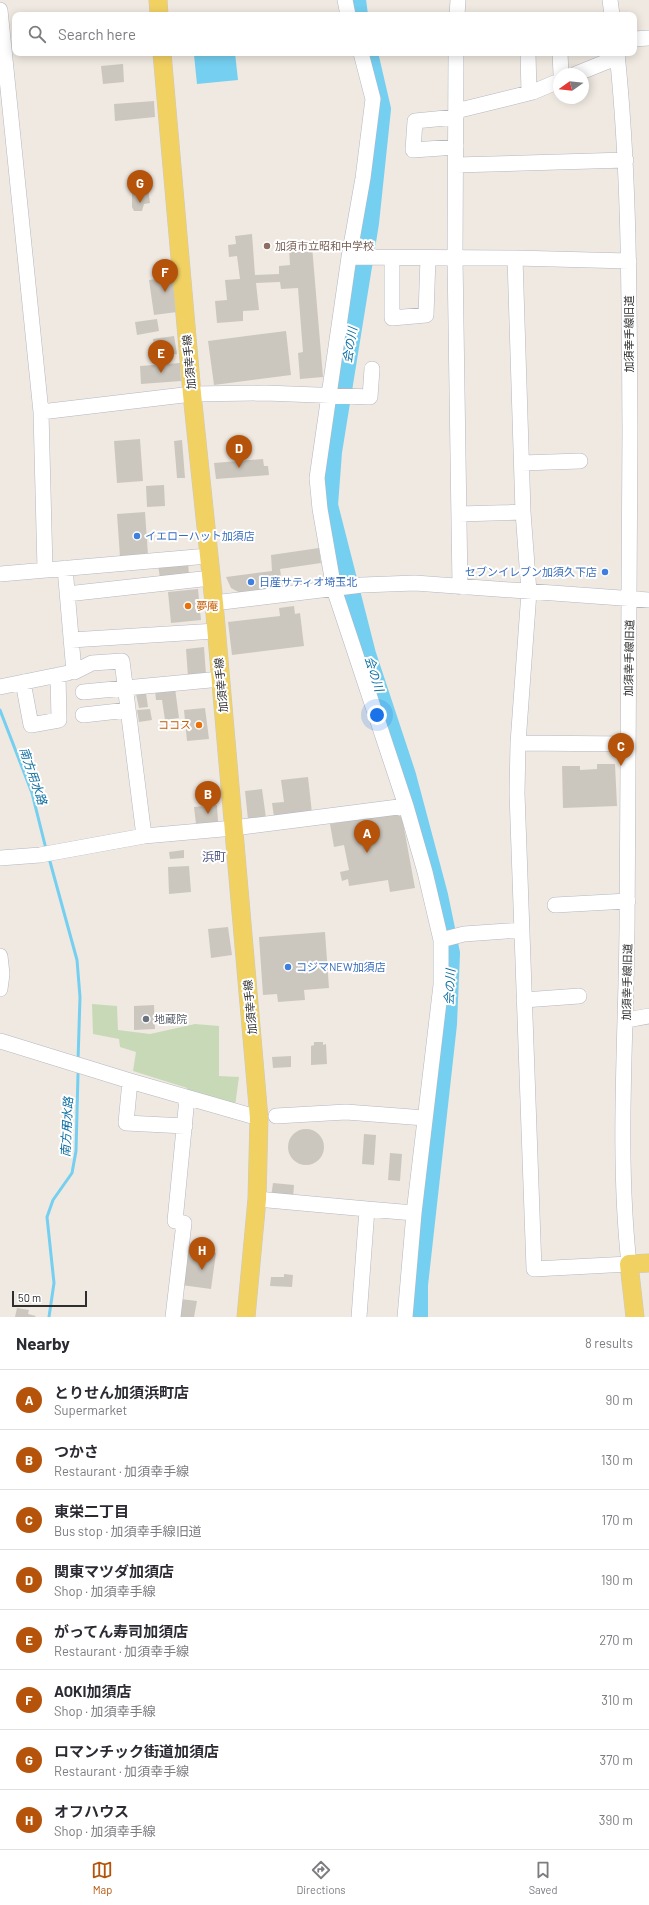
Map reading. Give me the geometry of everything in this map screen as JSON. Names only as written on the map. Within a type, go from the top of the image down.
[{"type":"main road","points":[[158,0],[159,12]]},
{"type":"main road","name":"加須幸手線","points":[[162,56],[192,394],[210,578],[214,603],[234,828],[268,1117],[257,1199],[246,1317]]},
{"type":"main road","points":[[635,1317],[629,1264],[649,1264]]},
{"type":"street","points":[[345,0],[347,12]]},
{"type":"street","points":[[457,12],[458,0]]},
{"type":"street","points":[[610,0],[612,12]]},
{"type":"street","points":[[0,10],[41,412],[45,570]]},
{"type":"street","points":[[637,39],[649,38]]},
{"type":"street","points":[[362,56],[373,99],[363,178],[349,257],[317,478],[320,509],[338,588],[406,806],[425,872],[441,940],[440,985],[414,1213],[405,1317]]},
{"type":"street","points":[[456,56],[455,258],[460,587]]},
{"type":"street","points":[[528,56],[529,93]]},
{"type":"street","points":[[560,56],[561,68]]},
{"type":"street","points":[[589,68],[616,56]]},
{"type":"street","name":"加須幸手線旧道","points":[[618,56],[626,160],[629,261],[630,600],[628,901],[627,1020],[623,1160],[629,1264]]},
{"type":"street","points":[[456,147],[413,150],[415,121],[456,114],[529,93],[553,83]]},
{"type":"street","points":[[456,165],[626,160]]},
{"type":"street","points":[[349,257],[515,258],[629,261]]},
{"type":"street","points":[[392,258],[392,318],[426,315],[428,258]]},
{"type":"street","points":[[515,258],[523,512],[528,592],[518,743],[517,793],[534,1269],[629,1264]]},
{"type":"street","points":[[41,412],[192,394],[264,393],[370,397],[372,369]]},
{"type":"street","points":[[522,463],[580,461]]},
{"type":"street","points":[[459,514],[523,512]]},
{"type":"street","points":[[0,574],[208,556]]},
{"type":"street","points":[[65,568],[74,672]]},
{"type":"street","points":[[67,594],[210,578]]},
{"type":"street","points":[[214,603],[362,585],[415,583],[630,600],[649,600]]},
{"type":"street","points":[[71,640],[216,631]]},
{"type":"street","points":[[0,687],[74,672],[92,663],[122,661],[144,836]]},
{"type":"street","points":[[23,682],[31,725],[59,720],[58,675]]},
{"type":"street","points":[[84,692],[220,679]]},
{"type":"street","points":[[83,715],[128,710]]},
{"type":"street","points":[[518,743],[628,744]]},
{"type":"street","points":[[0,858],[40,855],[144,836],[234,828],[406,806]]},
{"type":"street","points":[[555,905],[628,901]]},
{"type":"street","points":[[441,940],[464,934],[521,930]]},
{"type":"street","points":[[0,956],[2,974],[0,989]]},
{"type":"street","points":[[524,1000],[580,996]]},
{"type":"street","points":[[627,1020],[649,1016]]},
{"type":"street","points":[[0,1042],[188,1098],[268,1117],[346,1112],[425,1118]]},
{"type":"street","points":[[130,1081],[126,1123],[185,1126]]},
{"type":"street","points":[[172,1317],[184,1224],[175,1221],[188,1098]]},
{"type":"street","points":[[257,1199],[414,1213]]},
{"type":"street","points":[[359,1317],[367,1209]]},
{"type":"green space","points":[[92,1004],[117,1006],[118,1030],[150,1034],[195,1024],[219,1026],[219,1076],[239,1077],[235,1106],[186,1093],[187,1088],[133,1071],[136,1052],[120,1047],[119,1039],[93,1034]]},
{"type":"water","points":[[194,56],[235,56],[238,80],[197,84]]},
{"type":"building","points":[[123,64],[124,82],[103,84],[101,66]]},
{"type":"building","points":[[154,101],[155,117],[115,121],[114,104]]},
{"type":"building","points":[[148,188],[150,203],[144,204],[142,211],[134,211],[132,207],[132,189]]},
{"type":"building","points":[[252,234],[255,275],[279,274],[279,266],[290,265],[289,248],[312,246],[323,377],[300,379],[298,353],[303,352],[298,288],[281,289],[280,282],[256,283],[259,310],[243,311],[243,321],[217,323],[215,301],[227,300],[225,280],[240,279],[237,256],[229,257],[228,245],[236,244],[235,236]]},
{"type":"building","points":[[170,265],[177,312],[154,315],[149,280],[157,279],[156,267]]},
{"type":"building","points":[[157,319],[159,331],[137,335],[135,322]]},
{"type":"building","points":[[286,331],[291,375],[214,385],[208,341]]},
{"type":"building","points":[[174,336],[177,354],[155,357],[153,339]]},
{"type":"building","points":[[180,363],[181,381],[141,384],[140,366]]},
{"type":"building","points":[[140,439],[143,481],[117,483],[114,441]]},
{"type":"building","points":[[182,440],[185,478],[177,478],[174,441]]},
{"type":"building","points":[[263,459],[264,466],[268,466],[269,475],[216,479],[214,463]]},
{"type":"building","points":[[164,485],[165,506],[147,507],[146,486]]},
{"type":"building","points":[[145,512],[148,555],[120,557],[117,514]]},
{"type":"building","points":[[319,548],[321,563],[280,569],[283,591],[244,595],[231,588],[226,577],[272,571],[271,555]]},
{"type":"building","points":[[188,562],[189,575],[160,578],[158,565]]},
{"type":"building","points":[[198,589],[201,620],[171,623],[168,592]]},
{"type":"building","points":[[294,606],[295,614],[300,613],[304,646],[232,655],[228,622],[280,616],[279,608]]},
{"type":"building","points":[[204,647],[206,675],[188,677],[186,649]]},
{"type":"building","points":[[175,688],[179,718],[165,720],[162,700],[156,700],[155,691]]},
{"type":"building","points":[[146,693],[148,707],[139,708],[136,694]]},
{"type":"building","points":[[205,708],[209,739],[187,741],[184,710]]},
{"type":"building","points":[[150,709],[152,720],[139,722],[137,710]]},
{"type":"building","points":[[597,764],[615,764],[617,806],[563,808],[562,766],[580,766],[580,770],[597,769]]},
{"type":"building","points":[[308,777],[312,813],[274,817],[272,803],[284,802],[281,780]]},
{"type":"building","points":[[262,789],[266,818],[248,820],[245,791]]},
{"type":"building","points":[[217,805],[218,822],[196,824],[194,807]]},
{"type":"building","points":[[394,813],[402,817],[415,888],[390,892],[388,880],[349,886],[348,879],[342,881],[340,872],[349,870],[344,845],[334,847],[330,824]]},
{"type":"building","points":[[184,850],[184,858],[170,859],[169,852]]},
{"type":"building","points":[[189,866],[191,892],[169,894],[168,867]]},
{"type":"building","points":[[228,927],[232,955],[211,958],[208,929]]},
{"type":"building","points":[[325,932],[329,988],[304,990],[305,1000],[278,1002],[277,994],[263,995],[259,937]]},
{"type":"building","points":[[154,1005],[155,1029],[134,1030],[134,1006]]},
{"type":"building","points":[[314,1042],[323,1042],[323,1045],[326,1044],[327,1064],[311,1065],[311,1046],[314,1045]]},
{"type":"building","points":[[291,1056],[291,1067],[273,1068],[272,1057]]},
{"type":"building","points":[[306,1129],[316,1132],[321,1137],[324,1147],[321,1157],[316,1162],[306,1165],[296,1162],[291,1157],[288,1147],[291,1137],[296,1132]]},
{"type":"building","points":[[364,1134],[376,1135],[374,1165],[362,1164]]},
{"type":"building","points":[[390,1153],[402,1154],[400,1181],[388,1180]]},
{"type":"building","points":[[273,1183],[294,1185],[293,1199],[271,1197]]},
{"type":"building","points":[[185,1250],[216,1253],[211,1289],[181,1285]]},
{"type":"building","points":[[284,1274],[293,1275],[292,1287],[270,1286],[271,1277],[284,1277]]},
{"type":"building","points":[[180,1299],[197,1301],[194,1317],[178,1317]]},
{"type":"building","points":[[17,1308],[29,1310],[28,1314],[36,1316],[15,1317]]},
{"type":"waterway","name":"会の川","points":[[357,0],[359,12]]},
{"type":"waterway","name":"会の川","points":[[370,56],[382,109],[370,223],[333,452],[329,505],[367,654],[407,775],[439,895],[451,953],[448,1024],[419,1285],[419,1317]]},
{"type":"waterway","name":"南方用水路","points":[[0,710],[32,793],[46,849]]},
{"type":"waterway","name":"南方用水路","points":[[49,858],[77,960],[80,997],[78,1061]]},
{"type":"waterway","name":"南方用水路","points":[[49,1317],[54,1283],[47,1217],[53,1200],[72,1173],[76,1151],[78,1074]]},
{"type":"place","name":"ロマンチック街道加須店","points":[[140,203]]},
{"type":"place","name":"加須市立昭和中学校","points":[[267,246]]},
{"type":"place","name":"AOKI加須店","points":[[165,292]]},
{"type":"place","name":"がってん寿司加須店","points":[[161,373]]},
{"type":"place","name":"関東マツダ加須店","points":[[239,468]]},
{"type":"place","name":"イエローハット加須店","points":[[137,536]]},
{"type":"place","name":"セブンイレブン加須久下店","points":[[605,572]]},
{"type":"place","name":"日産サティオ埼玉北","points":[[251,582]]},
{"type":"place","name":"夢庵","points":[[188,606]]},
{"type":"place","name":"ココス","points":[[199,725]]},
{"type":"place","name":"東栄二丁目","points":[[621,766]]},
{"type":"place","name":"つかさ","points":[[208,814]]},
{"type":"place","name":"とりせん加須浜町店","points":[[367,853]]},
{"type":"place","name":"コジマNEW加須店","points":[[288,967]]},
{"type":"place","name":"地蔵院","points":[[146,1019]]},
{"type":"place","name":"オフハウス","points":[[202,1270]]},
{"type":"district","name":"浜町","points":[[214,857]]}]
